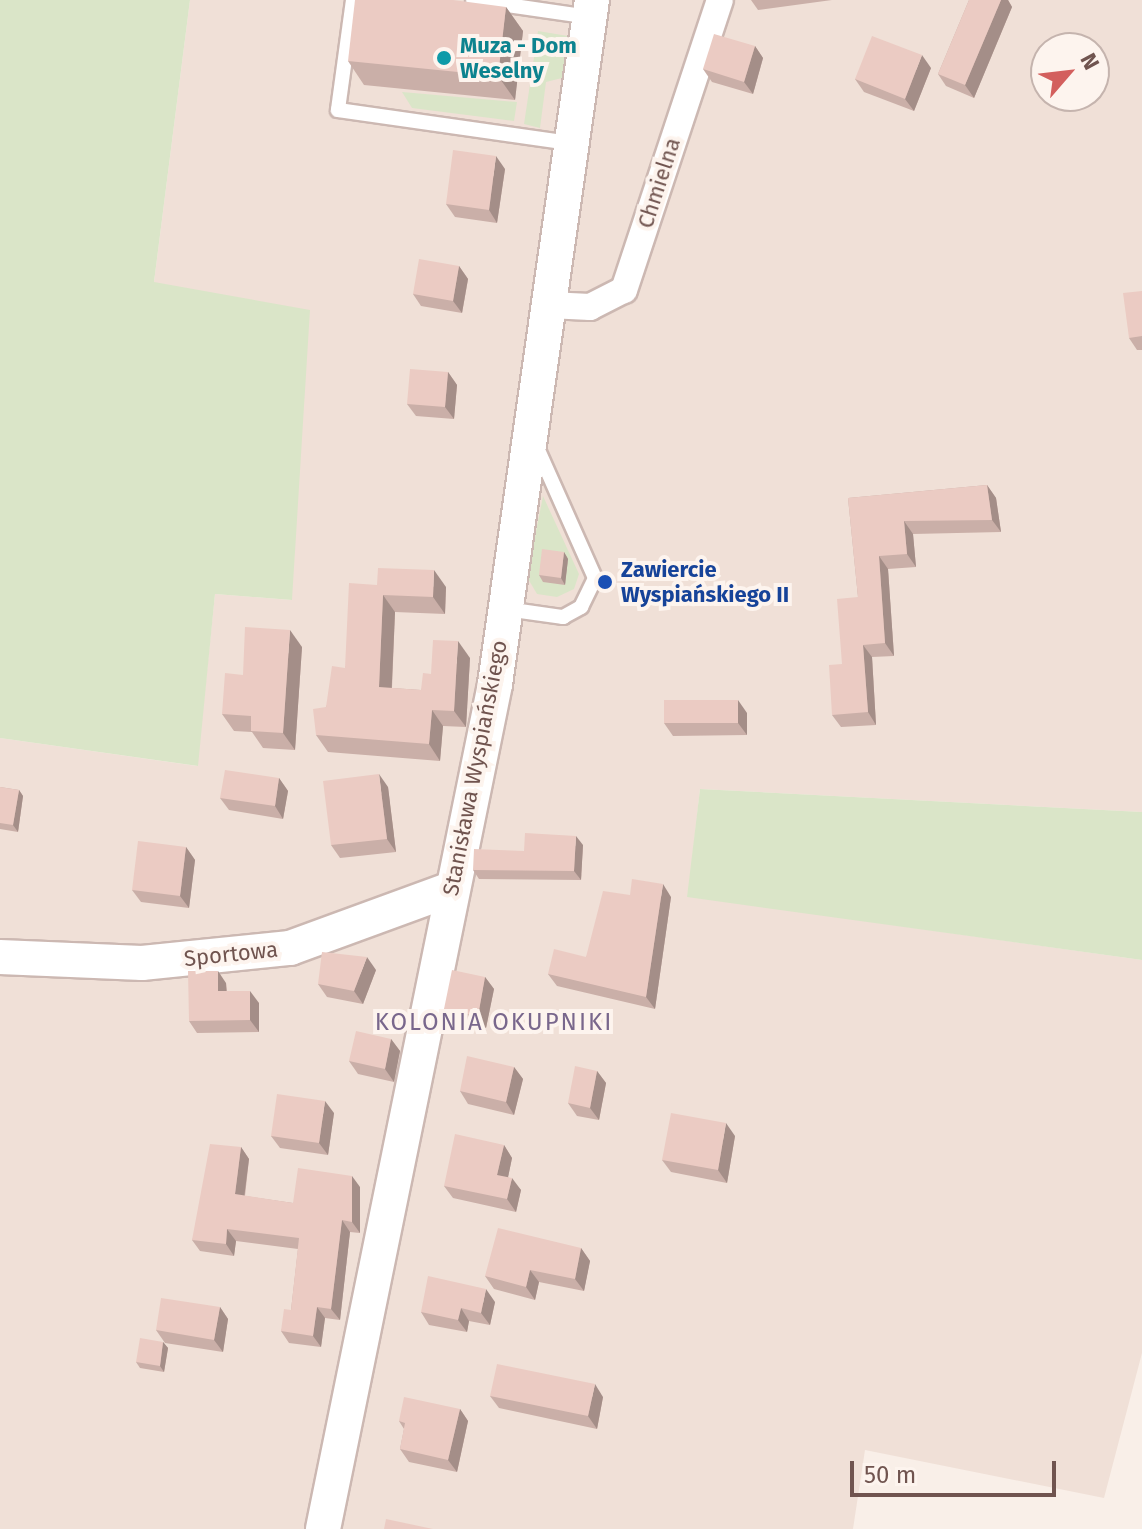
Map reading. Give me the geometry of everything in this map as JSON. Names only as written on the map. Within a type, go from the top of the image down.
[{"type":"street","name":"Chmielna","points":[[549,305],[590,307],[612,303],[624,290],[720,0]]},
{"type":"street","name":"Stanisława Wyspiańskiego","points":[[323,1529],[506,609],[590,9]]},
{"type":"street","name":"Sportowa","points":[[0,957],[142,963],[290,948],[451,889]]},
{"type":"lane","points":[[353,0],[338,110],[570,143]]},
{"type":"lane","points":[[473,0],[590,9]]},
{"type":"lane","points":[[506,609],[563,617],[581,607],[595,578],[532,433]]},
{"type":"shaded area","points":[[190,0],[1142,0],[1142,812],[700,789],[688,896],[1142,960],[1142,1353],[1104,1498],[865,1450],[853,1529],[0,1529],[0,738],[197,766],[215,594],[291,600],[154,282]]},
{"type":"green space","points":[[0,0],[190,0],[154,282],[310,310],[292,600],[215,594],[198,766],[0,738]]},
{"type":"green space","points":[[538,31],[568,36],[562,78],[546,82],[540,128],[524,124]]},
{"type":"green space","points":[[402,92],[517,102],[514,121],[412,108]]},
{"type":"green space","points":[[543,496],[579,574],[574,589],[557,597],[537,594],[527,577]]},
{"type":"green space","points":[[700,789],[1142,812],[1142,960],[687,897]]},
{"type":"building","name":"Muza - Dom Weselny","points":[[355,0],[453,0],[506,7],[498,76],[348,61]]},
{"type":"building","points":[[969,0],[1001,0],[965,85],[938,74]]},
{"type":"building","points":[[714,34],[755,46],[744,82],[703,69]]},
{"type":"building","points":[[872,36],[922,55],[905,99],[855,79]]},
{"type":"building","points":[[453,150],[496,156],[489,210],[446,204]]},
{"type":"building","points":[[419,259],[459,266],[453,301],[413,294]]},
{"type":"building","points":[[1142,291],[1142,336],[1129,338],[1123,293]]},
{"type":"building","points":[[410,369],[448,372],[445,407],[407,404]]},
{"type":"building","points":[[987,485],[992,520],[904,521],[907,554],[879,556],[885,643],[863,645],[868,712],[832,715],[829,665],[842,664],[837,599],[858,597],[848,498]]},
{"type":"building","points":[[542,549],[564,552],[561,578],[539,575]]},
{"type":"building","points":[[378,568],[434,570],[433,597],[383,595],[379,687],[421,690],[423,673],[431,674],[433,640],[458,641],[454,711],[432,710],[429,744],[316,735],[313,709],[326,707],[332,666],[345,668],[349,583],[377,585]]},
{"type":"building","points":[[245,627],[290,630],[283,733],[251,731],[251,716],[222,714],[225,673],[243,675]]},
{"type":"building","points":[[664,700],[738,700],[738,723],[664,723]]},
{"type":"building","points":[[225,770],[279,778],[275,806],[220,798]]},
{"type":"building","points":[[379,774],[387,839],[331,845],[323,781]]},
{"type":"building","points":[[0,787],[19,790],[13,825],[0,823]]},
{"type":"building","points":[[525,833],[576,836],[574,871],[473,870],[474,849],[524,851]]},
{"type":"building","points":[[138,841],[186,847],[180,896],[132,890]]},
{"type":"building","points":[[632,879],[663,884],[646,997],[548,974],[554,949],[586,957],[603,891],[630,895]]},
{"type":"building","points":[[322,952],[367,957],[354,991],[318,984]]},
{"type":"building","points":[[452,970],[485,977],[478,1016],[444,1009]]},
{"type":"building","points":[[188,971],[218,971],[218,991],[250,991],[250,1020],[189,1021]]},
{"type":"building","points":[[356,1031],[391,1039],[385,1069],[349,1061]]},
{"type":"building","points":[[467,1056],[514,1067],[506,1102],[460,1091]]},
{"type":"building","points":[[575,1066],[597,1071],[590,1108],[568,1103]]},
{"type":"building","points":[[277,1094],[325,1101],[319,1143],[271,1136]]},
{"type":"building","points":[[671,1113],[726,1123],[718,1170],[662,1160]]},
{"type":"building","points":[[455,1134],[504,1145],[497,1175],[512,1178],[507,1199],[444,1186]]},
{"type":"building","points":[[210,1144],[241,1147],[235,1194],[293,1203],[298,1168],[352,1176],[352,1222],[342,1220],[331,1309],[317,1307],[313,1336],[281,1331],[284,1309],[291,1310],[299,1238],[227,1229],[226,1244],[192,1240]]},
{"type":"building","points":[[498,1228],[581,1248],[575,1279],[530,1270],[526,1287],[485,1276]]},
{"type":"building","points":[[428,1276],[486,1289],[481,1313],[461,1308],[458,1320],[421,1312]]},
{"type":"building","points":[[161,1298],[220,1307],[214,1340],[156,1330]]},
{"type":"building","points":[[140,1338],[163,1342],[160,1366],[136,1362]]},
{"type":"building","points":[[497,1364],[595,1384],[588,1416],[490,1396]]},
{"type":"building","points":[[404,1397],[460,1409],[448,1460],[400,1449],[405,1423],[399,1421]]},
{"type":"building","points":[[386,1519],[433,1529],[384,1529]]},
{"type":"place","name":"Muza - Dom Weselny","points":[[444,58]]},
{"type":"place","name":"Zawiercie Wyspiańskiego II","points":[[605,582]]},
{"type":"district","name":"KOLONIA OKUPNIKI","points":[[494,1023]]}]
